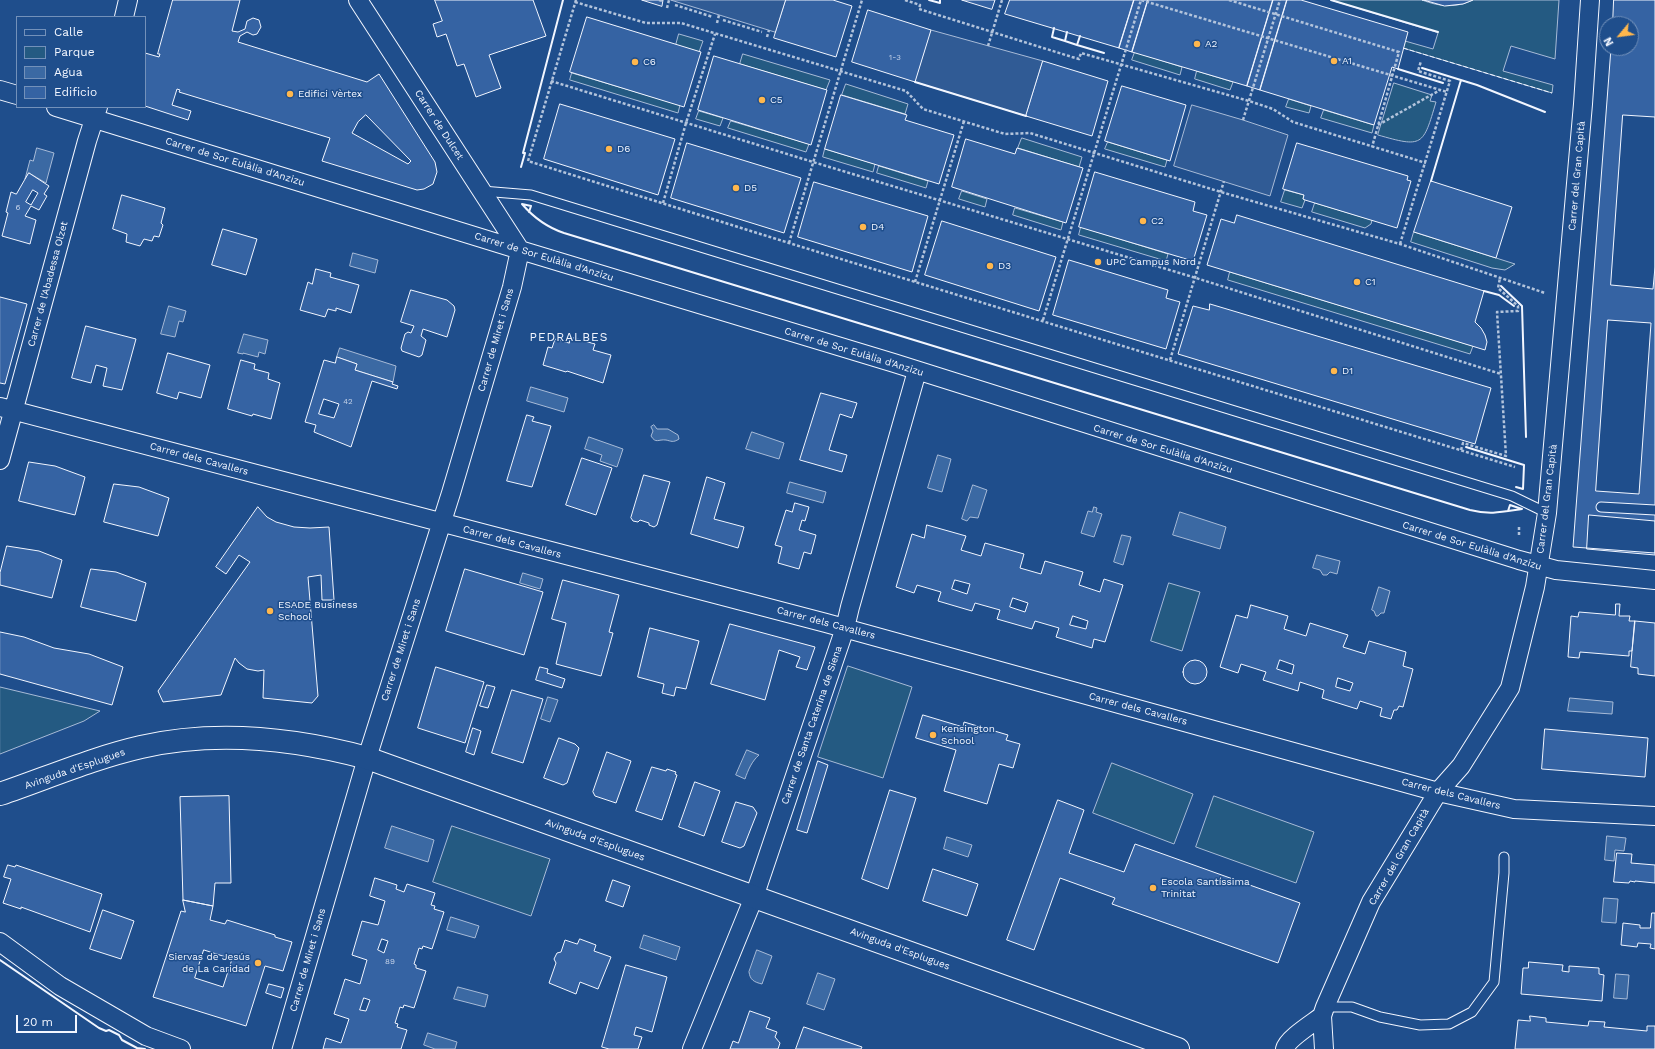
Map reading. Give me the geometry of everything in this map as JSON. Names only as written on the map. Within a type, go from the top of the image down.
[{"type":"street","points":[[124,16],[128,0]]},
{"type":"street","name":"Carrer de Dulcet","points":[[358,0],[520,250]]},
{"type":"street","name":"Carrer del Gran Capità","points":[[1324,1049],[1324,1012],[1371,902],[1438,792],[1461,766],[1510,688],[1539,566],[1547,514],[1583,104],[1590,0]]},
{"type":"street","points":[[0,90],[16,95]]},
{"type":"street","name":"Carrer de Sor Eulàlia d'Anzizu","points":[[63,108],[96,113],[520,250],[918,371],[1539,566],[1556,570],[1655,580]]},
{"type":"street","name":"Carrer de l'Abadessa Olzet","points":[[0,460],[7,409],[96,113]]},
{"type":"street","name":"Carrer de Miret i Sans","points":[[282,1049],[367,758],[442,523],[512,286],[520,250]]},
{"type":"street","name":"Carrer de Santa Caterina de Siena","points":[[692,1049],[754,897],[845,628],[918,371]]},
{"type":"street","name":"Carrer dels Cavallers","points":[[7,409],[845,628],[1438,792],[1514,809],[1655,816]]},
{"type":"street","name":"Avinguda d'Esplugues","points":[[0,794],[102,757],[142,747],[191,739],[227,737],[298,742],[332,749],[367,758],[1178,1049]]},
{"type":"street","points":[[0,942],[60,986],[146,1036],[181,1049]]},
{"type":"street","name":"Carrer del Gran Capità","points":[[1285,1049],[1285,1046],[1294,1037],[1324,1012]]},
{"type":"lane","points":[[482,191],[531,195],[1512,496],[1547,514]]},
{"type":"lane","points":[[1601,507],[1655,510]]},
{"type":"lane","points":[[1324,1012],[1352,1008],[1380,1017],[1420,1025],[1449,1024],[1472,1012],[1494,982],[1504,874],[1504,857]]},
{"type":"path","points":[[659,0],[663,1]]},
{"type":"path","points":[[667,8],[670,0]]},
{"type":"path","points":[[789,243],[842,71],[862,0]]},
{"type":"path","points":[[905,0],[920,5],[919,9],[1079,59],[1081,53],[1249,101],[1273,109],[1294,122],[1426,163]]},
{"type":"path","points":[[988,46],[1002,0]]},
{"type":"path","points":[[1043,320],[1141,0],[1447,92]]},
{"type":"path","points":[[1229,0],[1399,52],[1372,147]]},
{"type":"path","points":[[1243,120],[1280,0]]},
{"type":"path","points":[[1515,467],[528,161],[576,1],[646,23],[681,23],[842,71],[906,91],[923,109],[1005,134],[1030,133],[1221,192],[1400,244],[1545,293]]},
{"type":"path","points":[[675,5],[713,17]]},
{"type":"path","points":[[717,23],[719,15]]},
{"type":"path","points":[[722,20],[762,32]]},
{"type":"path","points":[[767,37],[769,30]]},
{"type":"path","points":[[662,203],[686,123],[716,34]]},
{"type":"path","points":[[1400,244],[1450,81],[1418,71],[1421,61]]},
{"type":"path","points":[[551,81],[1196,278],[1501,374]]},
{"type":"path","points":[[1378,125],[1440,90]]},
{"type":"path","points":[[915,282],[964,121]]},
{"type":"path","points":[[1170,360],[1196,278],[1224,181]]},
{"type":"path","points":[[1461,450],[1463,443],[1506,456],[1497,312],[1518,311],[1518,306],[1498,288],[1500,278]]},
{"type":"path","points":[[1518,527],[1518,535]]},
{"type":"green space","points":[[1331,0],[1422,0],[1448,6],[1467,3],[1473,0],[1559,0],[1555,59],[1511,46],[1503,71],[1553,85],[1552,93],[1403,48],[1405,41],[1433,49],[1438,33]]},
{"type":"green space","points":[[679,34],[703,41],[699,52],[676,45]]},
{"type":"green space","points":[[1135,52],[1182,67],[1180,75],[1132,60]]},
{"type":"green space","points":[[743,54],[830,80],[826,90],[740,64]]},
{"type":"green space","points":[[1197,71],[1233,82],[1230,90],[1195,79]]},
{"type":"green space","points":[[572,73],[680,105],[678,113],[570,80]]},
{"type":"green space","points":[[1394,83],[1432,95],[1430,101],[1436,102],[1428,128],[1419,140],[1404,142],[1378,135]]},
{"type":"green space","points":[[846,84],[908,104],[905,114],[842,95]]},
{"type":"green space","points":[[1289,99],[1311,106],[1309,113],[1286,107]]},
{"type":"green space","points":[[1324,110],[1374,125],[1372,133],[1321,118]]},
{"type":"green space","points":[[699,111],[723,118],[720,126],[696,119]]},
{"type":"green space","points":[[731,121],[809,144],[806,152],[728,128]]},
{"type":"green space","points":[[1022,138],[1082,157],[1079,167],[1018,148]]},
{"type":"green space","points":[[1108,142],[1167,160],[1165,167],[1105,149]]},
{"type":"green space","points":[[825,149],[875,164],[873,172],[823,157]]},
{"type":"green space","points":[[879,166],[928,181],[926,188],[877,173]]},
{"type":"green space","points":[[1285,190],[1304,195],[1303,199],[1305,200],[1302,208],[1281,202]]},
{"type":"green space","points":[[962,191],[987,199],[985,207],[959,199]]},
{"type":"green space","points":[[1315,203],[1372,220],[1371,224],[1365,228],[1312,212]]},
{"type":"green space","points":[[1015,208],[1063,222],[1061,230],[1013,215]]},
{"type":"green space","points":[[1081,227],[1168,254],[1166,261],[1079,235]]},
{"type":"green space","points":[[1414,232],[1515,264],[1505,270],[1492,268],[1411,242]]},
{"type":"green space","points":[[1230,272],[1473,346],[1470,354],[1228,280]]},
{"type":"green space","points":[[1169,583],[1200,592],[1182,651],[1151,641]]},
{"type":"green space","points":[[848,666],[912,687],[883,778],[818,757]]},
{"type":"green space","points":[[0,687],[100,711],[84,721],[0,754]]},
{"type":"green space","points":[[1112,763],[1193,794],[1174,844],[1093,813]]},
{"type":"green space","points":[[1214,796],[1314,832],[1296,883],[1196,847]]},
{"type":"green space","points":[[452,826],[550,859],[531,916],[433,882]]},
{"type":"shaded area","points":[[671,0],[786,0],[776,32]]},
{"type":"shaded area","points":[[931,30],[1043,61],[1026,116],[915,82]]},
{"type":"shaded area","points":[[1192,105],[1288,135],[1270,196],[1174,166]]},
{"type":"water","points":[[37,148],[54,153],[46,183],[29,173],[25,179],[30,160],[33,161]]},
{"type":"water","points":[[353,253],[378,260],[375,273],[350,266]]},
{"type":"water","points":[[169,306],[186,311],[183,322],[179,321],[175,337],[161,334]]},
{"type":"water","points":[[244,334],[268,340],[265,354],[259,352],[258,357],[238,353]]},
{"type":"water","points":[[340,348],[396,366],[393,382],[355,370],[357,364],[337,357]]},
{"type":"water","points":[[531,387],[568,398],[564,412],[527,401]]},
{"type":"water","points":[[654,425],[657,429],[668,429],[678,435],[679,439],[674,441],[654,440],[651,436],[653,431],[651,427]]},
{"type":"water","points":[[752,432],[784,443],[779,459],[746,449]]},
{"type":"water","points":[[589,437],[623,449],[617,467],[600,461],[602,455],[585,449]]},
{"type":"water","points":[[938,455],[951,459],[942,492],[928,488]]},
{"type":"water","points":[[790,482],[826,492],[823,503],[787,493]]},
{"type":"water","points":[[973,485],[987,490],[978,518],[970,517],[967,521],[962,519]]},
{"type":"water","points":[[1094,507],[1097,508],[1096,512],[1102,514],[1094,537],[1081,533],[1088,511],[1092,512]]},
{"type":"water","points":[[1180,512],[1226,527],[1220,549],[1173,535]]},
{"type":"water","points":[[1122,535],[1131,537],[1123,565],[1114,562]]},
{"type":"water","points":[[1317,555],[1340,561],[1337,574],[1330,572],[1327,575],[1323,575],[1320,570],[1313,568]]},
{"type":"water","points":[[523,573],[543,579],[540,589],[520,583]]},
{"type":"water","points":[[1379,587],[1390,591],[1384,613],[1376,616],[1372,610]]},
{"type":"water","points":[[548,697],[558,700],[550,722],[541,719]]},
{"type":"water","points":[[1570,698],[1613,702],[1612,714],[1568,711]]},
{"type":"water","points":[[747,750],[759,755],[750,766],[745,779],[736,775]]},
{"type":"water","points":[[392,826],[434,840],[428,862],[385,848]]},
{"type":"water","points":[[1607,836],[1626,838],[1624,851],[1615,850],[1614,861],[1605,860]]},
{"type":"water","points":[[947,837],[972,845],[968,857],[944,849]]},
{"type":"water","points":[[1604,898],[1618,899],[1616,923],[1602,922]]},
{"type":"water","points":[[451,917],[479,926],[475,938],[447,930]]},
{"type":"water","points":[[644,935],[680,947],[676,960],[640,948]]},
{"type":"water","points":[[757,950],[772,956],[762,984],[753,980],[750,977],[749,972]]},
{"type":"water","points":[[818,973],[835,979],[824,1010],[807,1004]]},
{"type":"water","points":[[1616,974],[1629,975],[1627,999],[1614,998]]},
{"type":"water","points":[[458,987],[488,995],[485,1007],[454,999]]},
{"type":"water","points":[[428,1033],[457,1042],[455,1049],[435,1049],[424,1045]]},
{"type":"building","name":"Edifici Vèrtex","points":[[173,0],[240,0],[232,31],[238,32],[245,29],[247,21],[253,18],[259,20],[261,27],[257,34],[253,35],[247,32],[240,36],[238,42],[367,82],[379,74],[435,162],[437,172],[433,184],[424,189],[417,190],[322,161],[330,138],[179,92],[180,90],[177,89],[172,105],[191,111],[188,120],[146,106],[146,53],[159,57],[160,54],[158,54]],"holes":[[[366,115],[411,161],[408,164],[352,133],[358,122]]]},
{"type":"building","points":[[435,0],[533,0],[546,36],[489,55],[501,88],[476,97],[464,64],[457,66],[446,34],[437,37],[433,24],[442,21]]},
{"type":"building","points":[[642,0],[663,0],[662,6]]},
{"type":"building","points":[[786,0],[833,0],[852,6],[836,57],[774,38]]},
{"type":"building","points":[[962,0],[995,0],[992,9]]},
{"type":"building","points":[[1010,0],[1134,0],[1119,48],[1005,14]]},
{"type":"building","points":[[1134,0],[1148,0],[1132,52],[1119,48]]},
{"type":"building","name":"A2","points":[[1148,0],[1273,0],[1247,86],[1132,52]]},
{"type":"building","points":[[1273,0],[1287,0],[1260,90],[1247,86]]},
{"type":"building","name":"A1","points":[[1287,0],[1301,0],[1408,32],[1398,69],[1392,67],[1374,125],[1260,90]]},
{"type":"building","points":[[1423,0],[1473,0],[1463,4],[1445,6]]},
{"type":"building","points":[[1614,0],[1655,0],[1655,553],[1573,547],[1610,56],[1639,56],[1639,16],[1613,16]]},
{"type":"building","points":[[868,10],[931,30],[915,82],[852,62]]},
{"type":"building","name":"C6","points":[[587,17],[701,52],[684,107],[570,72]]},
{"type":"building","name":"C5","points":[[714,56],[827,90],[811,145],[698,110]]},
{"type":"building","points":[[1043,61],[1108,81],[1092,136],[1026,116]]},
{"type":"building","points":[[1122,86],[1186,105],[1170,161],[1105,141]]},
{"type":"building","points":[[841,95],[907,115],[905,120],[954,135],[939,184],[825,149]]},
{"type":"building","name":"D6","points":[[560,104],[675,139],[658,195],[544,159]]},
{"type":"building","points":[[1623,115],[1655,117],[1655,267],[1653,289],[1611,285]]},
{"type":"building","points":[[966,139],[1015,154],[1017,148],[1083,168],[1066,223],[952,187]]},
{"type":"building","name":"D5","points":[[687,143],[801,178],[784,233],[671,198]]},
{"type":"building","points":[[1297,143],[1408,176],[1407,180],[1411,181],[1397,228],[1305,200],[1303,199],[1304,195],[1283,189]]},
{"type":"building","name":"C2","points":[[1095,172],[1195,202],[1193,211],[1207,215],[1193,261],[1079,227]]},
{"type":"building","points":[[29,173],[49,186],[44,194],[47,196],[39,210],[31,206],[25,216],[36,220],[30,244],[2,236],[8,213],[6,212],[11,192],[16,194]],"holes":[[[33,190],[38,193],[31,205],[26,202]]]},
{"type":"building","points":[[1431,181],[1512,207],[1496,258],[1414,232]]},
{"type":"building","name":"D4","points":[[814,182],[928,216],[912,272],[798,237]]},
{"type":"building","points":[[122,195],[165,208],[161,223],[163,225],[159,237],[154,236],[152,241],[144,239],[140,246],[126,242],[127,234],[113,229]]},
{"type":"building","name":"C1","points":[[1237,215],[1484,291],[1475,322],[1485,335],[1487,342],[1485,350],[1207,265],[1221,219],[1234,223]]},
{"type":"building","name":"D3","points":[[942,221],[1056,257],[1039,311],[925,275]]},
{"type":"building","points":[[223,229],[257,239],[246,275],[212,265]]},
{"type":"building","points":[[1069,260],[1168,290],[1166,298],[1180,302],[1166,349],[1053,315]]},
{"type":"building","points":[[316,269],[331,273],[330,277],[359,285],[351,313],[336,308],[336,311],[328,309],[325,317],[300,310],[308,282],[312,284]]},
{"type":"building","points":[[411,290],[447,300],[454,306],[455,310],[447,337],[423,329],[421,336],[426,340],[422,355],[419,357],[402,351],[401,348],[405,334],[408,332],[411,333],[414,326],[401,322]]},
{"type":"building","points":[[0,297],[27,304],[5,384],[0,383]]},
{"type":"building","name":"D1","points":[[1210,304],[1491,388],[1475,444],[1178,354],[1193,306],[1209,310]]},
{"type":"building","points":[[1608,320],[1651,323],[1639,494],[1596,491]]},
{"type":"building","points":[[86,326],[136,339],[122,390],[103,386],[107,368],[96,365],[91,383],[72,378]]},
{"type":"building","points":[[570,337],[595,344],[593,350],[611,355],[603,383],[543,365],[548,347],[552,348],[555,339],[569,343]]},
{"type":"building","points":[[168,353],[210,365],[201,398],[179,392],[177,399],[157,393]]},
{"type":"building","points":[[337,357],[357,364],[355,370],[393,382],[392,384],[398,386],[397,389],[372,381],[351,447],[314,432],[316,425],[305,422],[324,360],[335,363]],"holes":[[[324,399],[339,404],[334,418],[319,414]]]},
{"type":"building","points":[[241,360],[255,364],[254,369],[269,373],[268,379],[280,383],[271,419],[253,414],[252,416],[228,409]]},
{"type":"building","points":[[821,393],[857,403],[852,418],[840,414],[829,450],[847,455],[842,472],[800,460]]},
{"type":"building","points":[[527,415],[534,417],[532,421],[551,426],[532,487],[507,481]]},
{"type":"building","points":[[582,458],[612,468],[596,515],[566,505]]},
{"type":"building","points":[[29,462],[55,466],[85,477],[75,515],[19,501]]},
{"type":"building","points":[[644,475],[670,482],[657,525],[654,527],[649,525],[649,523],[640,520],[638,522],[633,521],[631,518]]},
{"type":"building","points":[[707,477],[725,483],[714,519],[744,527],[738,548],[691,534]]},
{"type":"building","points":[[114,484],[139,487],[169,498],[158,536],[104,522]]},
{"type":"building","points":[[795,503],[809,507],[805,521],[802,520],[799,530],[816,535],[811,554],[804,552],[799,569],[778,563],[782,547],[775,545],[786,510],[792,512]]},
{"type":"building","points":[[258,507],[267,517],[276,522],[294,527],[329,527],[334,600],[322,600],[321,575],[308,577],[318,696],[312,703],[263,698],[264,670],[258,671],[247,669],[235,658],[221,695],[163,702],[158,691],[250,562],[239,555],[226,574],[216,567]]},
{"type":"building","points":[[1589,515],[1655,521],[1655,555],[1587,549]]},
{"type":"building","points":[[927,525],[966,536],[961,550],[981,556],[985,543],[1024,554],[1020,568],[1041,574],[1045,561],[1083,572],[1079,585],[1100,592],[1104,579],[1123,585],[1105,642],[1094,639],[1092,648],[1056,637],[1059,628],[1035,621],[1032,629],[997,619],[1000,610],[975,603],[972,611],[938,601],[941,592],[917,585],[914,593],[896,587],[912,534],[924,538]],"holes":[[[955,580],[970,584],[967,594],[952,589]],[[1013,598],[1028,603],[1025,612],[1010,607]],[[1073,616],[1088,621],[1086,629],[1070,625]]]},
{"type":"building","points":[[7,546],[39,551],[62,560],[52,598],[0,585],[0,573]]},
{"type":"building","points":[[91,569],[116,572],[146,583],[136,621],[81,607]]},
{"type":"building","points":[[465,569],[543,592],[524,655],[446,631]]},
{"type":"building","points":[[563,580],[619,595],[609,632],[613,633],[601,676],[556,664],[566,623],[552,619]]},
{"type":"building","points":[[1616,604],[1620,604],[1619,616],[1630,616],[1629,621],[1635,621],[1632,651],[1629,651],[1629,656],[1580,652],[1579,658],[1568,657],[1571,616],[1578,617],[1579,612],[1615,615]]},
{"type":"building","points":[[1251,605],[1288,616],[1284,629],[1306,636],[1310,623],[1348,635],[1343,647],[1365,654],[1369,641],[1406,652],[1403,666],[1413,669],[1403,707],[1399,706],[1397,710],[1394,710],[1391,719],[1380,716],[1382,708],[1360,701],[1357,709],[1322,698],[1324,690],[1300,682],[1298,691],[1263,680],[1266,672],[1241,664],[1238,673],[1220,667],[1236,615],[1247,618]],"holes":[[[1280,660],[1294,665],[1292,674],[1277,669]],[[1338,678],[1353,683],[1350,691],[1336,687]]]},
{"type":"building","points":[[1635,621],[1655,623],[1655,676],[1638,674],[1638,668],[1631,667]]},
{"type":"building","points":[[730,624],[815,647],[807,670],[796,667],[800,657],[779,650],[765,700],[711,684]]},
{"type":"building","points":[[650,628],[699,641],[686,689],[676,687],[674,696],[662,693],[664,684],[638,677]]},
{"type":"building","points":[[0,632],[24,637],[54,648],[89,654],[123,667],[112,705],[0,674]]},
{"type":"building","points":[[1195,660],[1200,661],[1206,667],[1206,677],[1200,683],[1195,684],[1190,683],[1184,677],[1183,672],[1184,667],[1190,661]]},
{"type":"building","points":[[436,667],[484,682],[465,743],[418,728]]},
{"type":"building","points":[[540,667],[548,669],[547,673],[565,679],[562,688],[536,680]]},
{"type":"building","points":[[487,685],[495,687],[488,708],[480,706]]},
{"type":"building","points":[[512,690],[543,699],[523,763],[492,753]]},
{"type":"building","points":[[923,715],[963,727],[964,722],[1008,735],[1006,740],[1020,744],[1013,768],[999,764],[987,804],[944,791],[956,750],[916,738]]},
{"type":"building","points":[[473,728],[481,731],[474,755],[466,752]]},
{"type":"building","points":[[1545,729],[1648,738],[1645,777],[1542,769]]},
{"type":"building","points":[[559,738],[575,744],[579,748],[567,783],[563,785],[544,778]]},
{"type":"building","points":[[607,752],[631,761],[616,803],[595,796],[593,792]]},
{"type":"building","points":[[818,761],[828,765],[807,833],[797,830]]},
{"type":"building","points":[[652,767],[666,771],[667,769],[676,772],[675,774],[677,775],[662,820],[636,811]]},
{"type":"building","points":[[695,782],[720,791],[704,836],[679,827]]},
{"type":"building","points":[[890,790],[916,798],[888,889],[862,879]]},
{"type":"building","points":[[229,796],[231,883],[215,883],[213,906],[183,900],[180,797]]},
{"type":"building","points":[[1058,800],[1084,810],[1069,853],[1124,872],[1135,844],[1300,903],[1278,963],[1112,904],[1115,898],[1060,878],[1034,950],[1007,940]]},
{"type":"building","points":[[736,802],[753,807],[757,813],[744,846],[740,848],[722,842]]},
{"type":"building","points":[[1617,853],[1632,854],[1631,863],[1655,865],[1655,883],[1635,881],[1630,881],[1629,883],[1614,882]]},
{"type":"building","points":[[8,865],[15,867],[16,865],[102,894],[90,932],[21,907],[21,909],[3,903],[11,879],[4,877]]},
{"type":"building","points":[[933,869],[978,884],[967,916],[923,901]]},
{"type":"building","points":[[375,878],[397,885],[396,889],[404,892],[407,884],[435,893],[431,905],[435,906],[434,909],[444,912],[432,949],[423,946],[422,949],[419,948],[414,964],[416,965],[416,968],[426,971],[414,1008],[404,1005],[403,1008],[400,1007],[395,1023],[398,1024],[397,1027],[407,1030],[401,1049],[323,1049],[326,1038],[341,1043],[349,1019],[334,1014],[345,979],[360,984],[367,960],[352,955],[362,921],[378,925],[385,901],[370,896]],"holes":[[[382,939],[388,941],[384,953],[378,950]],[[364,998],[370,1000],[366,1011],[360,1010]]]},
{"type":"building","points":[[613,880],[630,886],[623,907],[606,901]]},
{"type":"building","name":"Siervas de Jesús de La Caridad","points":[[183,900],[213,906],[210,920],[225,924],[227,920],[292,942],[283,971],[265,966],[246,1026],[153,997],[181,911],[185,912]],"holes":[[[204,950],[232,959],[223,987],[195,978]]]},
{"type":"building","points":[[103,910],[134,921],[121,959],[90,949]]},
{"type":"building","points":[[1652,913],[1655,913],[1655,949],[1650,948],[1651,944],[1638,943],[1637,947],[1621,945],[1623,923],[1640,925],[1640,928],[1650,928]]},
{"type":"building","points":[[580,939],[596,945],[594,951],[611,957],[598,989],[580,982],[576,994],[549,983],[556,963],[554,959],[557,953],[561,952],[565,940],[577,944]]},
{"type":"building","points":[[1529,962],[1563,965],[1562,971],[1569,972],[1569,966],[1599,968],[1599,974],[1604,975],[1602,1001],[1521,994],[1523,968],[1528,968]]},
{"type":"building","points":[[626,965],[667,977],[652,1032],[636,1027],[634,1035],[642,1037],[638,1049],[609,1049],[602,1047]]},
{"type":"building","points":[[269,984],[284,988],[281,998],[266,993]]},
{"type":"building","points":[[750,1011],[770,1018],[766,1028],[777,1032],[775,1037],[780,1043],[778,1049],[730,1049],[733,1041],[738,1043]]},
{"type":"building","points":[[1530,1016],[1546,1018],[1546,1022],[1588,1026],[1589,1021],[1605,1022],[1604,1027],[1647,1031],[1647,1026],[1655,1026],[1655,1049],[1515,1049],[1518,1020],[1530,1021]]},
{"type":"building","points":[[804,1027],[862,1047],[861,1049],[796,1049]]},
{"type":"fence","points":[[1403,48],[1552,93]]},
{"type":"wall","points":[[521,167],[525,153],[523,153],[563,0]]},
{"type":"wall","points":[[929,0],[940,3],[940,0]]},
{"type":"wall","points":[[1331,0],[1438,32]]},
{"type":"wall","points":[[1054,28],[1052,37],[1065,41]]},
{"type":"wall","points":[[1067,32],[1065,41],[1077,45]]},
{"type":"wall","points":[[1080,36],[1077,45],[1104,53]]},
{"type":"wall","points":[[1422,68],[1477,85],[1545,112]]},
{"type":"wall","points":[[1398,69],[1443,83]]},
{"type":"wall","points":[[1431,181],[1461,80]]},
{"type":"wall","points":[[915,82],[1026,116]]},
{"type":"wall","points":[[529,212],[531,206],[522,204],[527,209],[531,214],[541,222],[564,233],[1470,510],[1490,513],[1502,512],[1522,509],[1510,505],[1508,511]]},
{"type":"wall","points":[[1501,286],[1522,306],[1526,437]]},
{"type":"wall","points":[[1484,291],[1499,295],[1514,306]]},
{"type":"wall","points":[[1466,447],[1524,465],[1523,489],[1516,487]]},
{"type":"wall","points":[[0,960],[99,1028],[106,1031],[109,1030],[119,1035],[122,1040],[137,1048],[145,1049]]},
{"type":"place","name":"A2","points":[[1197,44]]},
{"type":"place","name":"A1","points":[[1334,61]]},
{"type":"place","name":"C6","points":[[635,62]]},
{"type":"place","name":"Edifici Vèrtex","points":[[290,94]]},
{"type":"place","name":"C5","points":[[762,100]]},
{"type":"place","name":"D6","points":[[609,149]]},
{"type":"place","name":"D5","points":[[736,188]]},
{"type":"place","name":"C2","points":[[1143,221]]},
{"type":"place","name":"D4","points":[[863,227]]},
{"type":"place","name":"UPC Campus Nord","points":[[1098,262]]},
{"type":"place","name":"D3","points":[[990,266]]},
{"type":"place","name":"C1","points":[[1357,282]]},
{"type":"place","name":"D1","points":[[1334,371]]},
{"type":"place","name":"ESADE Business School","points":[[270,611]]},
{"type":"place","name":"Kensington School","points":[[933,735]]},
{"type":"place","name":"Escola Santíssima Trinitat","points":[[1153,888]]},
{"type":"place","name":"Siervas de Jesús de La Caridad","points":[[258,963]]},
{"type":"district","name":"PEDRALBES","points":[[569,337]]}]
